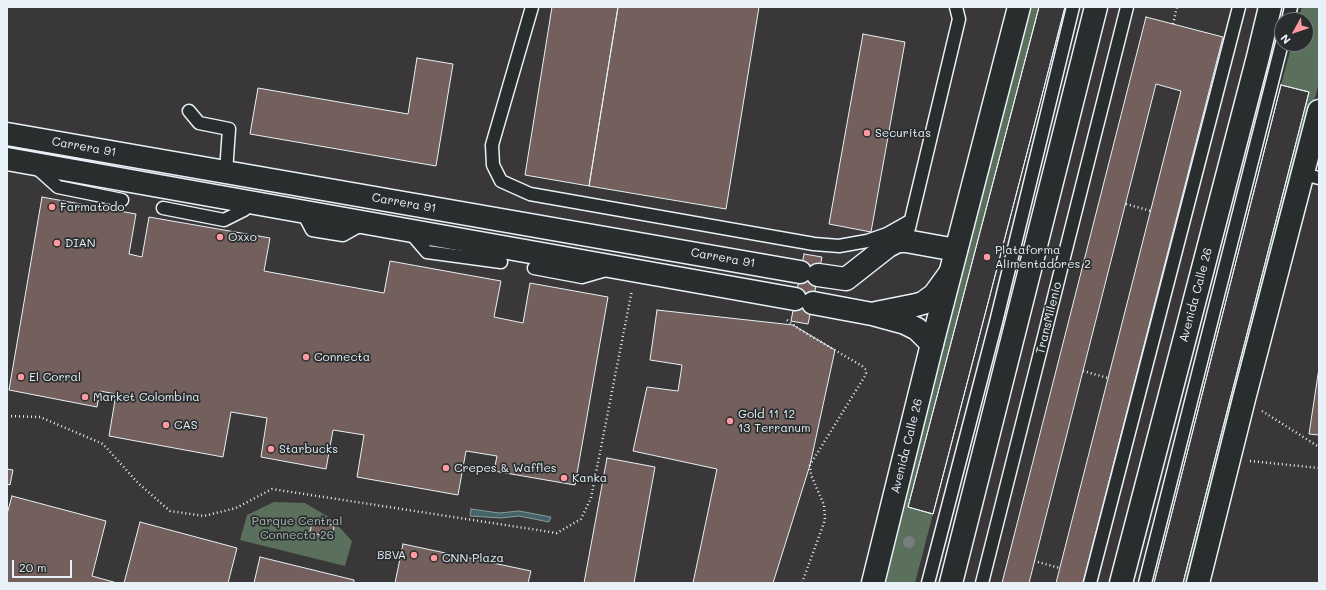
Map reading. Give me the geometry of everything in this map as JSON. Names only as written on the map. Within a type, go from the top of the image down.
[{"type":"main road","name":"Avenida Calle 26","points":[[873,583],[932,344],[1019,7]]},
{"type":"main road","points":[[951,583],[1096,7]]},
{"type":"main road","name":"Avenida Calle 26","points":[[1121,583],[1270,7]]},
{"type":"main road","points":[[1198,583],[1247,384],[1311,176],[1319,111]]},
{"type":"main road","name":"Carrera 91","points":[[7,134],[846,280]]},
{"type":"main road","points":[[7,159],[615,268],[797,306],[839,308],[872,314],[911,325],[932,344]]},
{"type":"main road","points":[[839,308],[846,280],[908,231],[956,250]]},
{"type":"main road","points":[[872,314],[924,302],[934,295],[950,273]]},
{"type":"lane","points":[[532,7],[492,145],[493,165],[501,181],[530,194],[814,244],[839,246],[867,241],[887,234],[908,231],[959,19],[956,7]]},
{"type":"lane","points":[[928,583],[996,322],[1073,7]]},
{"type":"lane","name":"TransMilenio","points":[[982,583],[1127,7]]},
{"type":"lane","points":[[1090,583],[1238,11]]},
{"type":"lane","points":[[1145,583],[1279,52]]},
{"type":"lane","points":[[189,112],[199,123],[229,129],[226,172]]},
{"type":"lane","points":[[39,165],[39,170],[58,187],[122,200]]},
{"type":"lane","points":[[163,208],[224,220],[244,210],[246,202]]},
{"type":"lane","points":[[409,230],[427,252],[501,262]]},
{"type":"lane","points":[[534,268],[582,277],[615,268]]},
{"type":"path","points":[[1173,24],[1177,7]]},
{"type":"path","points":[[1126,204],[1151,212]]},
{"type":"path","points":[[7,416],[40,417],[103,444],[138,483],[170,511],[204,516],[236,508],[272,489],[557,533],[581,519],[591,498],[633,286]]},
{"type":"path","points":[[797,306],[800,329],[862,366],[866,373],[810,466],[811,476],[824,505],[825,520],[802,583]]},
{"type":"path","points":[[1083,371],[1108,378]]},
{"type":"path","points":[[1262,411],[1319,448]]},
{"type":"path","points":[[1245,460],[1319,468]]},
{"type":"path","points":[[1034,561],[1060,568]]},
{"type":"green space","points":[[1028,7],[1039,7],[908,507],[933,514],[915,583],[881,583]]},
{"type":"green space","points":[[1302,7],[1319,7],[1319,82],[1191,583],[1183,583],[1309,92],[1281,85],[1290,52],[1314,52],[1314,12],[1300,12]]},
{"type":"green space","name":"Parque Central Connecta 26","points":[[274,502],[305,503],[332,519],[352,541],[345,566],[240,540],[247,515]]},
{"type":"water","points":[[471,509],[499,513],[519,511],[551,517],[549,522],[519,516],[501,518],[470,516]]},
{"type":"building","points":[[552,7],[618,7],[589,186],[525,175]]},
{"type":"building","points":[[618,7],[759,7],[726,209],[589,186]]},
{"type":"building","name":"Plataforma Alimentadores 2","points":[[1039,7],[1065,7],[933,514],[908,507]]},
{"type":"building","name":"Plataforma Alimentadores 2","points":[[1039,7],[1065,7],[933,514],[908,507]]},
{"type":"building","points":[[1146,17],[1223,37],[1083,583],[1056,583],[1181,91],[1156,84],[1029,583],[1002,583]]},
{"type":"building","name":"Securitas","points":[[863,34],[905,42],[871,232],[829,224]]},
{"type":"building","points":[[417,58],[453,64],[436,166],[250,134],[258,88],[408,114]]},
{"type":"building","points":[[1281,85],[1309,92],[1183,583],[1154,583]]},
{"type":"building","points":[[1281,85],[1309,92],[1183,583],[1154,583]]},
{"type":"building","name":"Connecta","points":[[42,197],[136,214],[129,254],[142,257],[149,217],[270,238],[264,271],[384,293],[390,261],[501,281],[494,317],[523,323],[530,283],[608,297],[575,485],[494,471],[497,456],[466,451],[458,495],[357,477],[364,435],[333,430],[326,469],[261,457],[267,418],[231,412],[223,457],[109,436],[116,394],[100,391],[97,407],[9,390]]},
{"type":"building","points":[[804,254],[822,257],[808,324],[791,321]]},
{"type":"building","name":"Gold 11 12 13 Terranum","points":[[657,310],[793,325],[835,350],[810,465],[773,583],[693,583],[717,469],[633,451],[647,387],[678,391],[682,365],[650,360]]},
{"type":"building","points":[[1319,368],[1319,435],[1309,434]]},
{"type":"building","points":[[607,458],[655,467],[634,583],[584,583]]},
{"type":"building","points":[[7,469],[13,470],[10,485],[7,484]]},
{"type":"building","points":[[12,496],[106,521],[92,576],[117,583],[7,583],[7,514]]},
{"type":"building","points":[[312,521],[334,525],[333,537],[310,533]]},
{"type":"building","points":[[140,522],[237,548],[228,583],[124,583]]},
{"type":"building","name":"CNN Plaza","points":[[403,544],[531,571],[528,583],[395,583]]},
{"type":"building","points":[[260,557],[354,580],[354,583],[254,583]]},
{"type":"place","name":"Securitas","points":[[867,133]]},
{"type":"place","name":"Farmatodo","points":[[52,207]]},
{"type":"place","name":"Oxxo","points":[[220,237]]},
{"type":"place","name":"DIAN","points":[[57,243]]},
{"type":"place","name":"Plataforma Alimentadores 2","points":[[987,257]]},
{"type":"place","name":"Connecta","points":[[306,357]]},
{"type":"place","name":"El Corral","points":[[21,377]]},
{"type":"place","name":"Market Colombina","points":[[85,397]]},
{"type":"place","name":"Gold 11 12 13 Terranum","points":[[730,421]]},
{"type":"place","name":"CAS","points":[[166,425]]},
{"type":"place","name":"Starbucks","points":[[271,449]]},
{"type":"place","name":"Crepes & Waffles","points":[[446,468]]},
{"type":"place","name":"Kanka","points":[[564,478]]},
{"type":"place","name":"BBVA","points":[[414,555]]},
{"type":"place","name":"CNN Plaza","points":[[434,558]]}]
